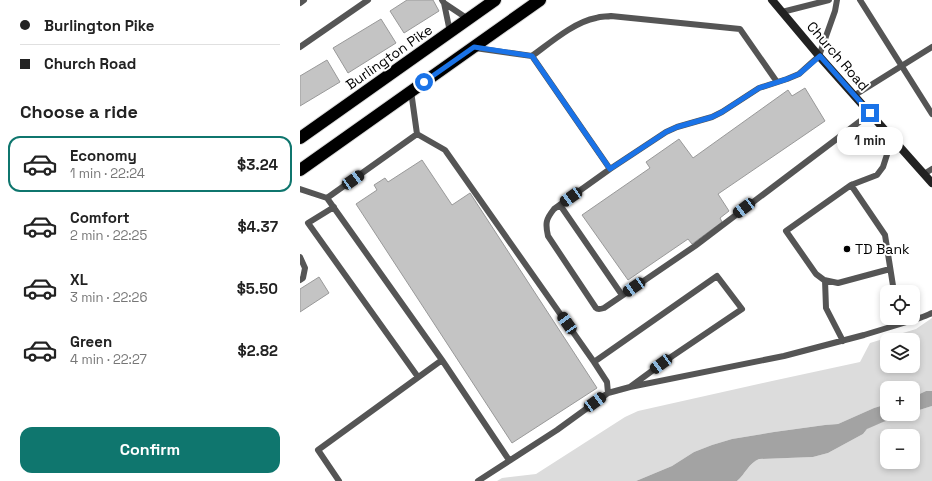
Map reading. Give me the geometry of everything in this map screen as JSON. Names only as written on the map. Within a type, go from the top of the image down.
[{"type":"highway","name":"Burlington Pike","points":[[300,138],[495,0]]},
{"type":"highway","points":[[300,170],[540,0]]},
{"type":"main road","name":"Church Road","points":[[772,0],[932,183]]},
{"type":"lane","points":[[300,3],[304,0]]},
{"type":"lane","points":[[300,47],[368,0]]},
{"type":"lane","points":[[782,12],[829,0]]},
{"type":"lane","points":[[837,0],[835,11],[820,56],[799,74],[759,88],[712,117],[677,127],[666,132],[610,169],[554,209],[548,216],[546,225],[548,236],[596,308],[604,308],[695,246],[870,113]]},
{"type":"lane","points":[[860,0],[932,114]]},
{"type":"lane","points":[[443,1],[468,19]]},
{"type":"lane","points":[[443,1],[450,32]]},
{"type":"lane","points":[[474,47],[532,56],[575,26],[597,17],[611,16],[740,28],[778,82]]},
{"type":"lane","points":[[855,95],[932,47]]},
{"type":"lane","points":[[532,56],[610,169]]},
{"type":"lane","points":[[411,91],[417,134]]},
{"type":"lane","points":[[327,198],[417,134]]},
{"type":"lane","points":[[417,134],[445,150],[608,382],[608,393]]},
{"type":"lane","points":[[890,269],[838,283],[825,280],[816,274],[786,230],[851,185],[877,175],[883,167],[892,139]]},
{"type":"lane","points":[[924,174],[932,169]]},
{"type":"lane","points":[[851,185],[885,235],[893,285]]},
{"type":"lane","points":[[300,189],[327,198],[442,360],[510,460]]},
{"type":"lane","points":[[560,205],[622,295]]},
{"type":"lane","points":[[334,208],[308,223],[418,377]]},
{"type":"lane","points":[[300,257],[305,268],[303,278],[300,280]]},
{"type":"lane","points":[[594,362],[717,276],[742,309],[630,387]]},
{"type":"lane","points":[[825,280],[826,308],[843,340]]},
{"type":"lane","points":[[920,318],[932,313]]},
{"type":"lane","points":[[478,481],[557,430],[608,393],[630,387],[784,356],[843,340],[889,325]]},
{"type":"lane","points":[[339,481],[318,450],[442,360]]},
{"type":"shaded area","points":[[932,318],[932,391],[926,391],[920,394],[920,381],[880,381],[880,406],[838,424],[732,439],[694,452],[672,466],[636,481],[497,481],[502,478],[536,474],[625,417],[638,411],[860,362],[870,343],[880,340],[880,373],[920,373],[920,333],[903,333],[916,329]]},
{"type":"shaded area","points":[[926,391],[932,391],[932,406],[920,410],[920,394]]},
{"type":"shaded area","points":[[880,406],[880,421],[886,421],[867,429],[863,434],[828,453],[813,457],[759,459],[752,463],[737,481],[636,481],[672,466],[694,452],[712,445],[732,439],[774,432],[838,424]]},
{"type":"shaded area","points":[[932,406],[932,481],[737,481],[752,463],[759,459],[813,457],[828,453],[863,434],[870,427],[886,421],[920,421],[920,410]]},
{"type":"building","points":[[407,0],[433,0],[439,11],[404,33],[390,11]]},
{"type":"building","points":[[381,19],[396,43],[348,73],[333,48]]},
{"type":"building","points":[[327,60],[340,82],[300,106],[300,76]]},
{"type":"building","points":[[805,88],[825,121],[718,194],[729,211],[720,218],[722,222],[692,244],[688,239],[628,280],[582,215],[650,168],[646,162],[679,139],[693,158],[788,90],[792,96]]},
{"type":"building","points":[[422,160],[452,205],[470,193],[597,388],[512,443],[356,204],[377,190],[374,185],[385,178],[388,182]]},
{"type":"building","points":[[319,277],[329,293],[300,312],[300,289]]},
{"type":"place","name":"TD Bank","points":[[847,249]]},
{"type":"route","points":[[424,82],[474,47],[532,56],[610,169],[666,132],[677,127],[712,117],[759,88],[799,74],[820,56],[870,113]]}]
